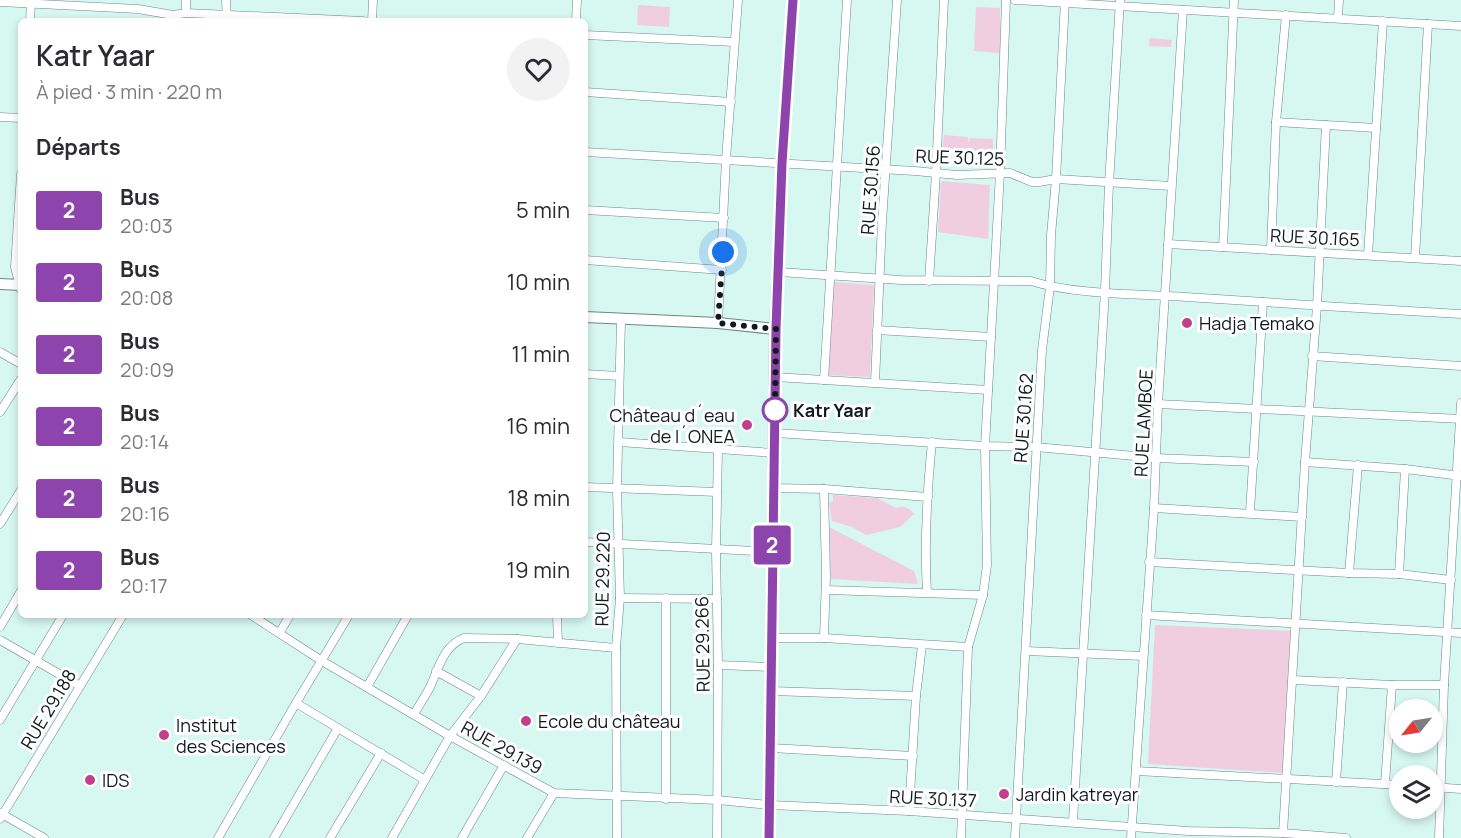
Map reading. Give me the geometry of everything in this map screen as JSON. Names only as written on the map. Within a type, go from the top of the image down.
[{"type":"street","points":[[186,0],[186,13]]},
{"type":"street","points":[[0,2],[138,9],[173,18],[186,13],[227,18],[226,0]]},
{"type":"street","points":[[372,18],[373,0]]},
{"type":"street","points":[[576,18],[577,0]]},
{"type":"street","points":[[718,323],[726,159],[738,0]]},
{"type":"street","points":[[769,838],[776,329],[782,163],[793,0]]},
{"type":"street","points":[[824,380],[848,0]]},
{"type":"street","name":"RUE 30.156","points":[[875,382],[879,278],[897,0]]},
{"type":"street","points":[[929,281],[944,0]]},
{"type":"street","points":[[961,838],[968,647],[983,595],[987,565],[984,446],[1000,173],[1006,0]]},
{"type":"street","points":[[1016,0],[1120,3],[1183,10],[1338,17],[1461,26]]},
{"type":"street","points":[[1223,247],[1234,0]]},
{"type":"street","points":[[1338,17],[1339,0]]},
{"type":"street","name":"RUE 30.162","points":[[1015,838],[1042,350],[1050,287],[1064,1]]},
{"type":"street","points":[[30,18],[31,2]]},
{"type":"street","points":[[1073,821],[1120,3]]},
{"type":"street","name":"RUE LAMBOE","points":[[1131,838],[1154,508],[1158,404],[1183,10]]},
{"type":"street","points":[[1271,250],[1276,122],[1286,15]]},
{"type":"street","points":[[1368,255],[1383,21]]},
{"type":"street","points":[[1415,258],[1428,24]]},
{"type":"street","points":[[588,35],[734,42]]},
{"type":"street","points":[[588,92],[732,102]]},
{"type":"street","points":[[0,117],[18,118]]},
{"type":"street","points":[[1276,122],[1376,128]]},
{"type":"street","points":[[1283,833],[1305,462],[1317,306],[1326,125]]},
{"type":"street","name":"RUE 30.125","points":[[588,152],[965,175],[1010,173],[1032,182],[1056,179],[1171,186]]},
{"type":"street","points":[[588,210],[724,218]]},
{"type":"street","points":[[18,220],[15,267],[18,279]]},
{"type":"street","name":"RUE 30.165","points":[[1168,244],[1461,261]]},
{"type":"street","points":[[588,260],[722,270]]},
{"type":"street","points":[[779,272],[929,281],[1031,281],[1050,287],[1461,314]]},
{"type":"street","points":[[0,284],[18,287]]},
{"type":"street","points":[[1250,512],[1263,302]]},
{"type":"street","points":[[588,317],[718,323],[776,329]]},
{"type":"street","name":"RUE 29.220","points":[[617,838],[616,648],[620,598],[617,489],[621,320]]},
{"type":"street","points":[[878,330],[991,337]]},
{"type":"street","points":[[0,352],[18,362]]},
{"type":"street","points":[[1312,356],[1461,366]]},
{"type":"street","points":[[588,374],[619,376]]},
{"type":"street","points":[[775,377],[988,390]]},
{"type":"street","points":[[0,412],[18,384]]},
{"type":"street","points":[[1439,765],[1461,403]]},
{"type":"street","points":[[1158,404],[1460,419]]},
{"type":"street","points":[[775,433],[1036,447],[1156,458],[1254,462]]},
{"type":"street","points":[[619,442],[774,453]]},
{"type":"street","points":[[927,592],[928,497],[932,442]]},
{"type":"street","name":"RUE 29.266","points":[[717,838],[718,449]]},
{"type":"street","points":[[1305,462],[1405,469],[1458,476]]},
{"type":"street","points":[[1349,573],[1358,465]]},
{"type":"street","points":[[1399,574],[1405,469]]},
{"type":"street","points":[[588,487],[717,492]]},
{"type":"street","points":[[773,488],[824,489],[928,497]]},
{"type":"street","points":[[824,489],[826,590],[824,638]]},
{"type":"street","points":[[0,524],[18,495]]},
{"type":"street","points":[[1154,508],[1250,512],[1302,517]]},
{"type":"street","points":[[588,542],[772,552]]},
{"type":"street","points":[[1149,562],[1399,574],[1451,580]]},
{"type":"street","points":[[826,590],[983,595]]},
{"type":"street","points":[[0,627],[18,596]]},
{"type":"street","points":[[620,598],[717,599]]},
{"type":"street","points":[[666,598],[666,799]]},
{"type":"street","points":[[1146,615],[1461,633]]},
{"type":"street","points":[[0,720],[61,618]]},
{"type":"street","name":"RUE 29.188","points":[[1,816],[121,618]]},
{"type":"street","name":"RUE 29.139","points":[[256,618],[450,736],[554,793],[717,801],[770,806]]},
{"type":"street","points":[[280,632],[288,618]]},
{"type":"street","points":[[218,838],[347,618]]},
{"type":"street","points":[[367,687],[406,618]]},
{"type":"street","points":[[557,618],[558,643]]},
{"type":"street","points":[[414,714],[446,653],[464,638],[546,640],[616,648]]},
{"type":"street","points":[[773,638],[824,638],[968,647]]},
{"type":"street","points":[[392,838],[450,736],[481,696],[517,639]]},
{"type":"street","points":[[0,640],[80,686]]},
{"type":"street","points":[[909,811],[916,696],[922,645]]},
{"type":"street","points":[[1026,651],[1143,656]]},
{"type":"street","points":[[718,664],[772,667]]},
{"type":"street","points":[[436,671],[481,696]]},
{"type":"street","points":[[1293,680],[1444,685]]},
{"type":"street","points":[[1336,782],[1343,682]]},
{"type":"street","points":[[1385,784],[1392,685]]},
{"type":"street","points":[[772,691],[916,696]]},
{"type":"street","points":[[296,703],[425,780]]},
{"type":"street","points":[[274,838],[338,728]]},
{"type":"street","points":[[771,748],[912,756]]},
{"type":"street","points":[[330,838],[381,753]]},
{"type":"street","points":[[462,838],[504,765]]},
{"type":"street","points":[[1136,771],[1389,784]]},
{"type":"street","points":[[1443,788],[1461,789]]},
{"type":"street","points":[[527,838],[554,793]]},
{"type":"street","name":"RUE 30.137","points":[[770,806],[1017,817],[1131,826],[1188,834],[1283,833],[1346,838]]},
{"type":"street","points":[[1,816],[44,838]]},
{"type":"street","points":[[1438,819],[1439,838]]},
{"type":"shaded area","points":[[638,5],[670,7],[669,27],[637,25]]},
{"type":"shaded area","points":[[976,7],[1000,8],[1000,53],[974,51]]},
{"type":"shaded area","points":[[1150,38],[1172,40],[1171,47],[1149,46]]},
{"type":"shaded area","points":[[944,135],[968,137],[969,144],[970,138],[993,139],[993,154],[942,150]]},
{"type":"shaded area","points":[[941,181],[990,185],[988,239],[938,232]]},
{"type":"shaded area","points":[[834,282],[874,285],[870,377],[826,375]]},
{"type":"shaded area","points":[[833,495],[877,498],[896,508],[906,508],[914,514],[900,527],[866,535],[852,527],[832,521],[829,503],[833,501]]},
{"type":"shaded area","points":[[829,527],[914,571],[918,584],[831,579]]},
{"type":"shaded area","points":[[1155,625],[1292,631],[1284,773],[1148,764]]},
{"type":"bus line","name":"2","points":[[769,838],[776,329],[782,163],[793,0]]},
{"type":"place","name":"Hadja Temako","points":[[1187,323]]},
{"type":"place","name":"Katr Yaar","points":[[775,410]]},
{"type":"place","name":"Château d´eau de l´ONEA","points":[[747,425]]},
{"type":"place","name":"Ecole du château","points":[[526,721]]},
{"type":"place","name":"Institut des Sciences","points":[[164,735]]},
{"type":"place","name":"IDS","points":[[90,780]]},
{"type":"place","name":"Jardin katreyar","points":[[1004,794]]},
{"type":"route","points":[[723,252],[718,323],[776,329],[775,410]]}]
